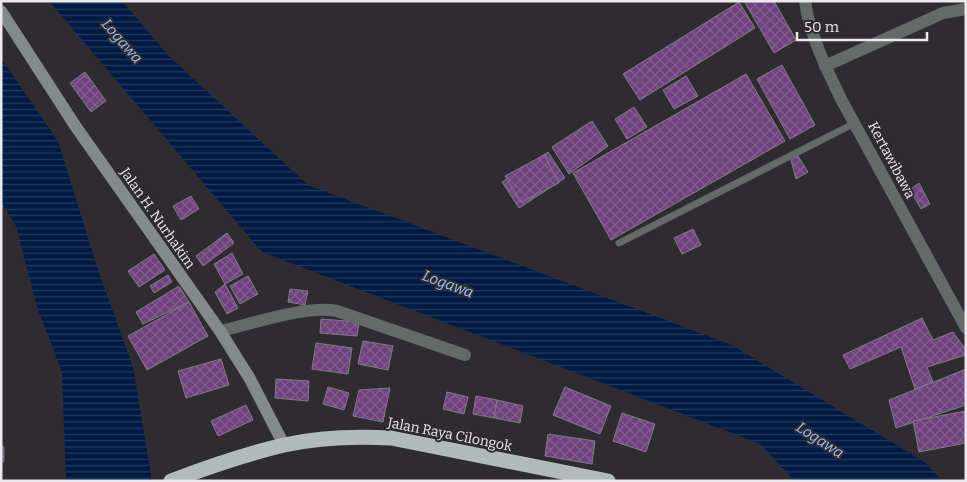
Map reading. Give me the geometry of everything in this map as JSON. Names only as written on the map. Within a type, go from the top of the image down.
[{"type":"highway","name":"Jalan Raya Cilongok","points":[[171,481],[210,467],[284,445],[356,436],[391,438],[608,481]]},
{"type":"main road","name":"Jalan H. Nurhakim","points":[[1,11],[76,127],[220,331],[250,379],[284,445]]},
{"type":"street","name":"Kertawibawa","points":[[805,1],[816,42],[841,99],[966,328]]},
{"type":"street","points":[[825,66],[943,13],[966,9]]},
{"type":"street","points":[[220,331],[309,310],[324,309],[337,311],[465,355]]},
{"type":"lane","points":[[619,243],[855,123]]},
{"type":"water","name":"Logawa","points":[[49,1],[122,1],[170,57],[308,185],[732,345],[926,463],[942,481],[795,481],[760,444],[262,252]]},
{"type":"water","points":[[1,58],[58,141],[98,270],[133,367],[152,481],[66,481],[62,372],[37,307],[16,226],[1,201]]},
{"type":"building","points":[[744,1],[774,1],[796,40],[774,53]]},
{"type":"building","points":[[739,2],[755,28],[640,100],[623,74]]},
{"type":"building","points":[[782,65],[815,125],[790,139],[757,79]]},
{"type":"building","points":[[85,72],[106,101],[91,112],[70,83]]},
{"type":"building","points":[[746,74],[785,141],[611,240],[573,173]]},
{"type":"building","points":[[686,76],[698,96],[674,109],[663,90]]},
{"type":"building","points":[[634,107],[647,127],[627,139],[615,119]]},
{"type":"building","points":[[592,121],[608,146],[569,174],[552,147]]},
{"type":"building","points":[[548,152],[565,178],[519,208],[502,182]]},
{"type":"building","points":[[544,155],[559,183],[521,202],[505,176]]},
{"type":"building","points":[[798,156],[808,172],[796,179],[791,160]]},
{"type":"building","points":[[919,183],[930,204],[921,209],[910,190]]},
{"type":"building","points":[[191,196],[199,209],[181,220],[173,206]]},
{"type":"building","points":[[693,229],[701,245],[682,254],[674,238]]},
{"type":"building","points":[[227,233],[234,243],[203,266],[196,256]]},
{"type":"building","points":[[232,253],[243,274],[225,284],[214,264]]},
{"type":"building","points":[[154,254],[165,270],[139,287],[128,271]]},
{"type":"building","points":[[168,275],[172,282],[154,293],[150,286]]},
{"type":"building","points":[[248,276],[258,294],[240,304],[230,286]]},
{"type":"building","points":[[225,284],[238,308],[227,314],[215,292]]},
{"type":"building","points":[[179,286],[189,302],[143,324],[136,312]]},
{"type":"building","points":[[290,289],[308,291],[305,305],[288,302]]},
{"type":"building","points":[[189,302],[208,336],[147,370],[128,336]]},
{"type":"building","points":[[922,318],[933,340],[953,332],[966,350],[966,355],[927,367],[933,382],[915,389],[901,347],[850,369],[843,355]]},
{"type":"building","points":[[321,319],[359,322],[357,336],[320,333]]},
{"type":"building","points":[[363,341],[393,346],[388,370],[358,364]]},
{"type":"building","points":[[316,343],[352,348],[348,374],[312,369]]},
{"type":"building","points":[[221,359],[229,385],[186,398],[178,371]]},
{"type":"building","points":[[966,369],[966,405],[896,428],[889,400]]},
{"type":"building","points":[[276,379],[309,381],[308,401],[275,398]]},
{"type":"building","points":[[328,387],[349,393],[344,410],[323,404]]},
{"type":"building","points":[[565,387],[611,406],[600,434],[553,415]]},
{"type":"building","points":[[390,388],[383,422],[353,416],[359,390]]},
{"type":"building","points":[[447,392],[468,397],[464,414],[443,409]]},
{"type":"building","points":[[476,396],[497,400],[494,418],[473,414]]},
{"type":"building","points":[[497,400],[523,406],[520,423],[494,418]]},
{"type":"building","points":[[246,405],[253,420],[218,436],[211,421]]},
{"type":"building","points":[[966,411],[966,443],[919,452],[913,421]]},
{"type":"building","points":[[622,413],[655,424],[646,452],[613,441]]},
{"type":"building","points":[[548,434],[595,441],[592,464],[545,456]]},
{"type":"building","points":[[1,443],[4,448],[4,461],[1,463]]}]
